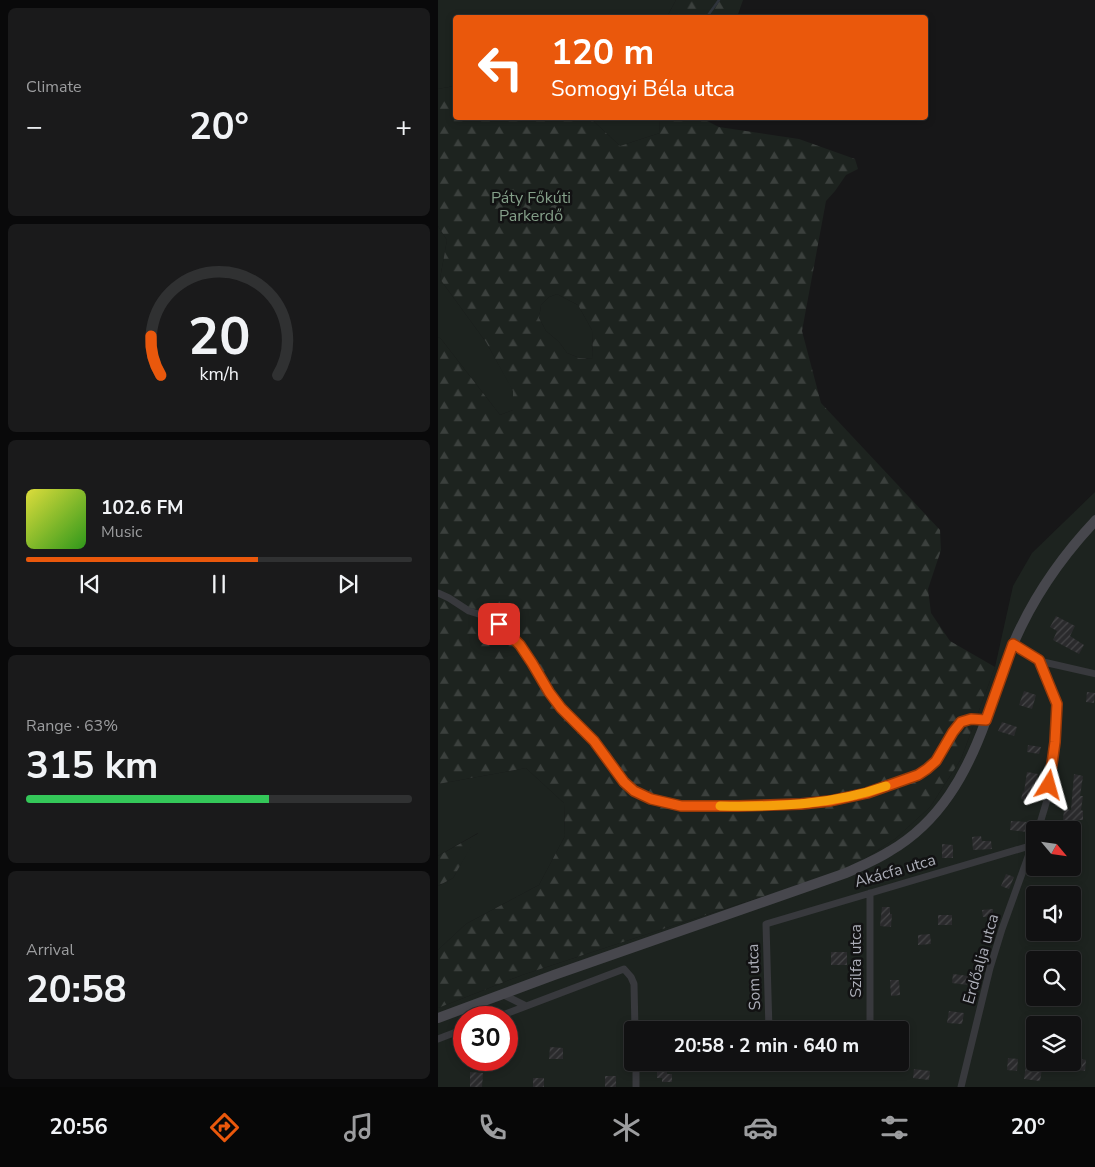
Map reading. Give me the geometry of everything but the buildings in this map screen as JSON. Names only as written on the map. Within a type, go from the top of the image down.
[{"type":"main road","points":[[438,1018],[502,993],[846,873],[890,852],[914,834],[948,799],[963,773],[975,748],[1022,623],[1060,562],[1096,520]]},
{"type":"street","points":[[438,593],[469,611],[488,617],[499,624],[520,645],[561,708],[594,741],[624,782],[634,791],[651,799],[681,806],[801,804],[830,801],[867,793],[918,775],[927,769],[936,761],[961,722],[971,719],[986,720]]},
{"type":"street","points":[[1013,644],[1039,660],[1096,674]]},
{"type":"street","points":[[1039,660],[1057,704],[1050,781],[1041,821]]},
{"type":"street","name":"Akácfa utca","points":[[766,924],[1026,845]]},
{"type":"street","name":"Erdőalja utca","points":[[961,1087],[990,968],[1026,865]]},
{"type":"street","name":"Szilfa utca","points":[[870,893],[870,1021]]},
{"type":"street","name":"Som utca","points":[[766,924],[769,1021]]},
{"type":"street","points":[[518,1009],[624,969],[634,984],[635,1021]]},
{"type":"street","points":[[502,993],[526,1006]]},
{"type":"street","points":[[438,1039],[453,1033]]},
{"type":"street","points":[[636,1071],[636,1087]]},
{"type":"green space","points":[[438,0],[676,0],[668,15],[453,15],[453,86],[438,89]]},
{"type":"green space","points":[[676,0],[743,0],[738,15],[668,15]]},
{"type":"green space","name":"Páty Főkúti Parkerdő","points":[[453,86],[453,120],[592,120],[620,146],[660,133],[659,120],[705,120],[719,127],[799,139],[855,159],[858,169],[846,175],[826,201],[802,331],[821,403],[940,530],[941,550],[928,589],[931,613],[950,641],[995,667],[961,759],[930,807],[896,838],[846,871],[522,975],[438,1008],[438,950],[466,924],[539,885],[565,836],[564,803],[526,768],[438,784],[438,337],[500,415],[513,410],[513,391],[486,342],[440,279],[447,240],[438,226],[438,89]],"holes":[[[557,294],[578,305],[592,330],[593,359],[579,358],[567,353],[559,342],[546,331],[539,318],[541,305],[549,297]]]},
{"type":"green space","points":[[592,120],[659,120],[660,133],[620,146]]},
{"type":"green space","points":[[438,226],[447,240],[440,279],[486,342],[513,390],[513,410],[500,415],[438,337]]},
{"type":"green space","points":[[557,294],[578,305],[592,330],[593,359],[579,358],[567,353],[559,342],[546,331],[539,318],[541,305],[549,297]]},
{"type":"green space","points":[[1095,492],[1095,1087],[438,1087],[438,1008],[522,975],[846,871],[896,838],[930,807],[961,759],[995,667],[1013,586],[1032,553]]},
{"type":"green space","points":[[526,768],[564,803],[565,836],[539,885],[466,924],[438,950],[438,886],[453,878],[478,833],[438,856],[438,784]]},
{"type":"green space","points":[[479,833],[453,878],[438,886],[438,856]]},
{"type":"waterway","points":[[708,15],[719,0]]},
{"type":"slow traffic","points":[[720,806],[801,804],[830,801],[867,793],[886,786]]},
{"type":"route","points":[[499,624],[520,645],[561,708],[594,741],[624,782],[634,791],[651,799],[681,806],[801,804],[830,801],[867,793],[918,775],[936,761],[961,722],[971,719],[986,720],[1013,644],[1039,660],[1057,704],[1055,742],[1049,785]]}]
